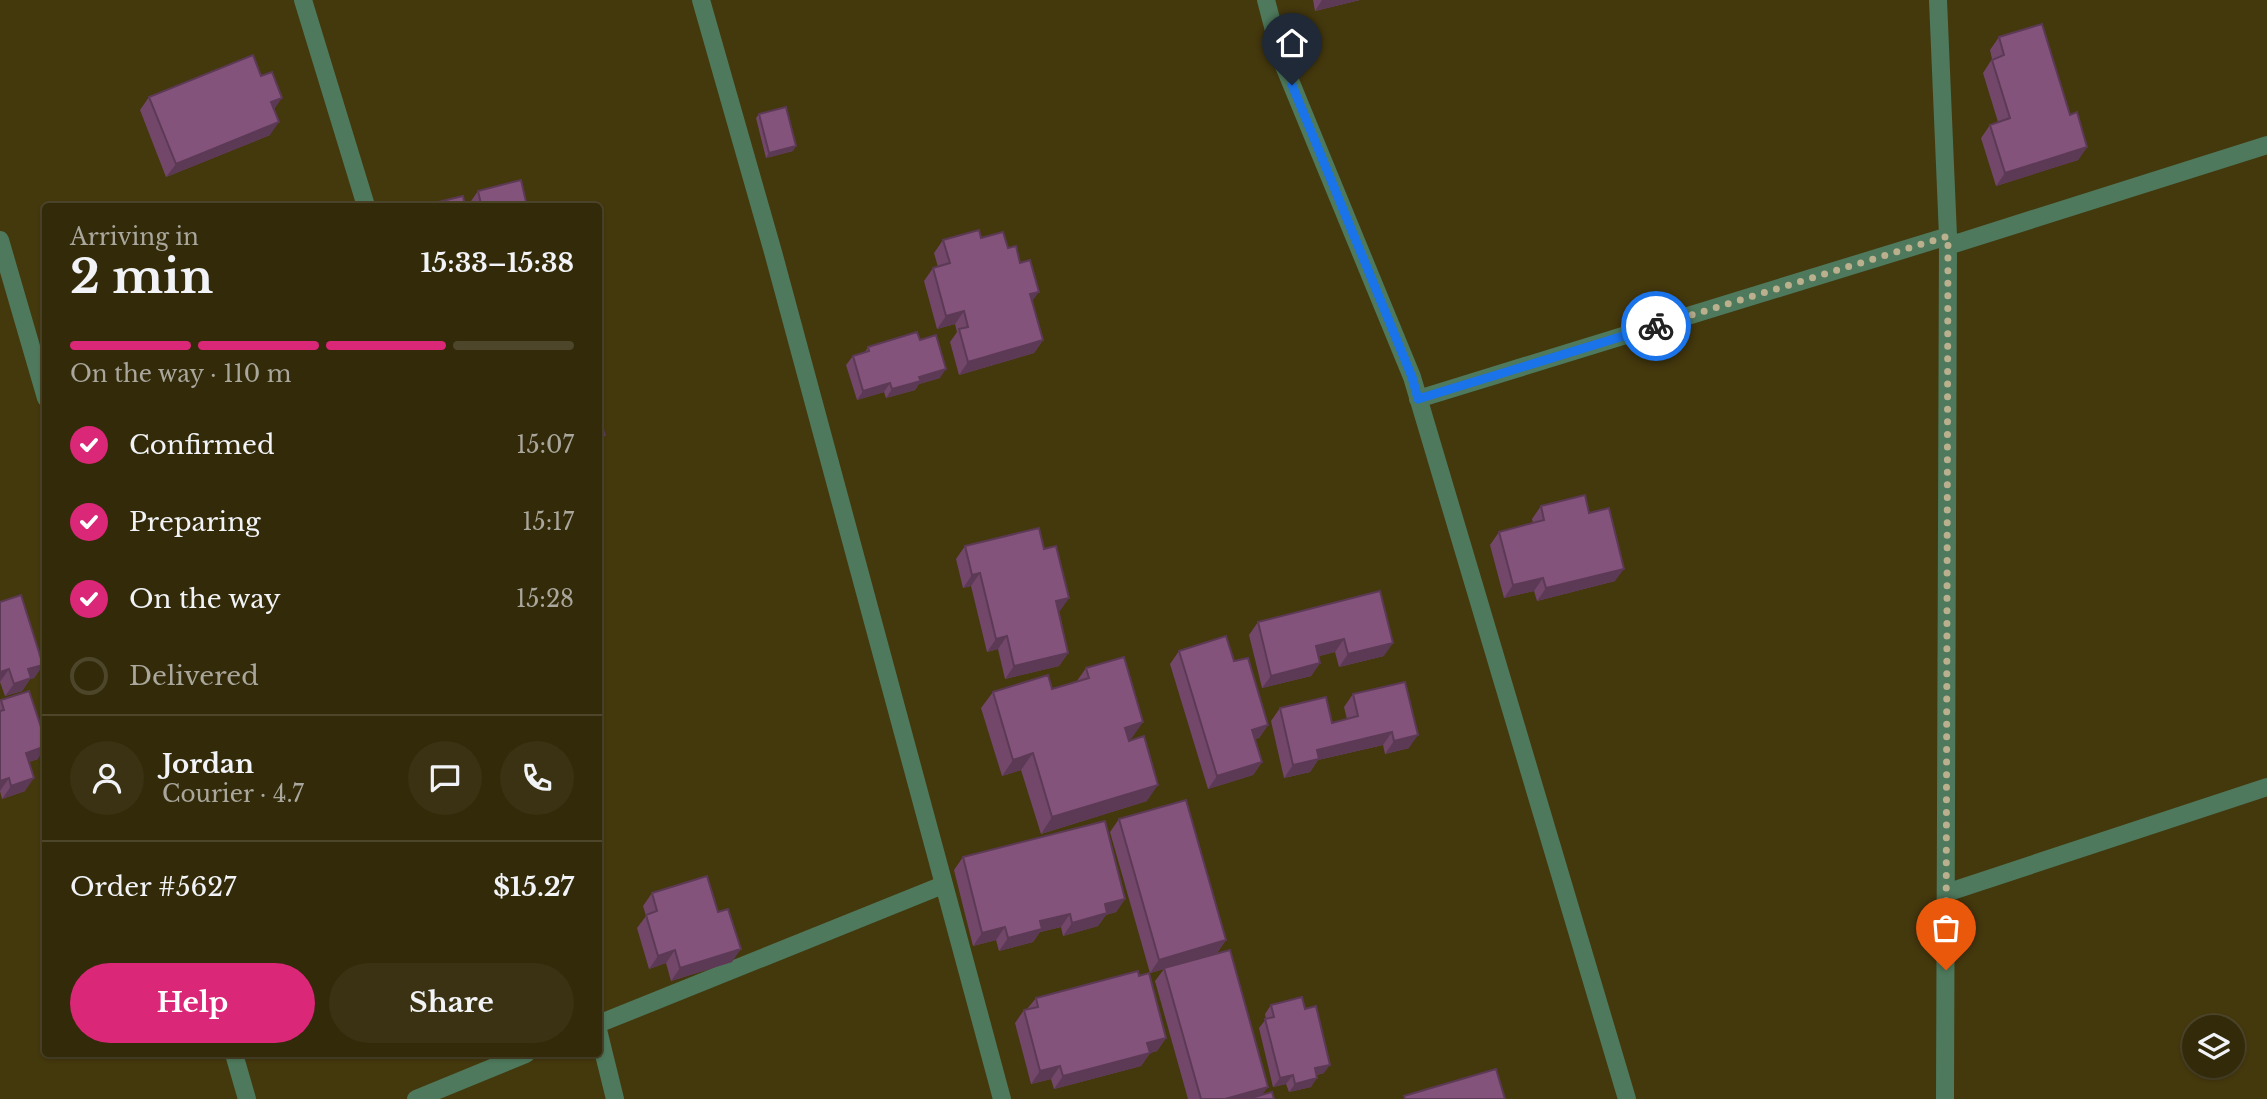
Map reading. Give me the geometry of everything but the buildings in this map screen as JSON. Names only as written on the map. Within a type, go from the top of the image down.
[{"type":"street","points":[[303,0],[365,203]]},
{"type":"street","points":[[701,0],[773,252],[1002,1099]]},
{"type":"street","points":[[1266,0],[1282,61],[1412,377],[1627,1099]]},
{"type":"street","points":[[1938,0],[1948,241],[1945,1099]]},
{"type":"street","points":[[1418,399],[2267,145]]},
{"type":"street","points":[[0,240],[42,384]]},
{"type":"street","points":[[1946,893],[2267,787]]},
{"type":"street","points":[[602,1022],[943,885]]},
{"type":"street","points":[[602,1046],[615,1099]]},
{"type":"street","points":[[235,1057],[247,1099]]},
{"type":"street","points":[[416,1099],[519,1057]]},
{"type":"way so far","points":[[1656,326],[1948,236],[1946,970]]},
{"type":"route","points":[[1292,85],[1412,377],[1418,399],[1656,326]]}]
